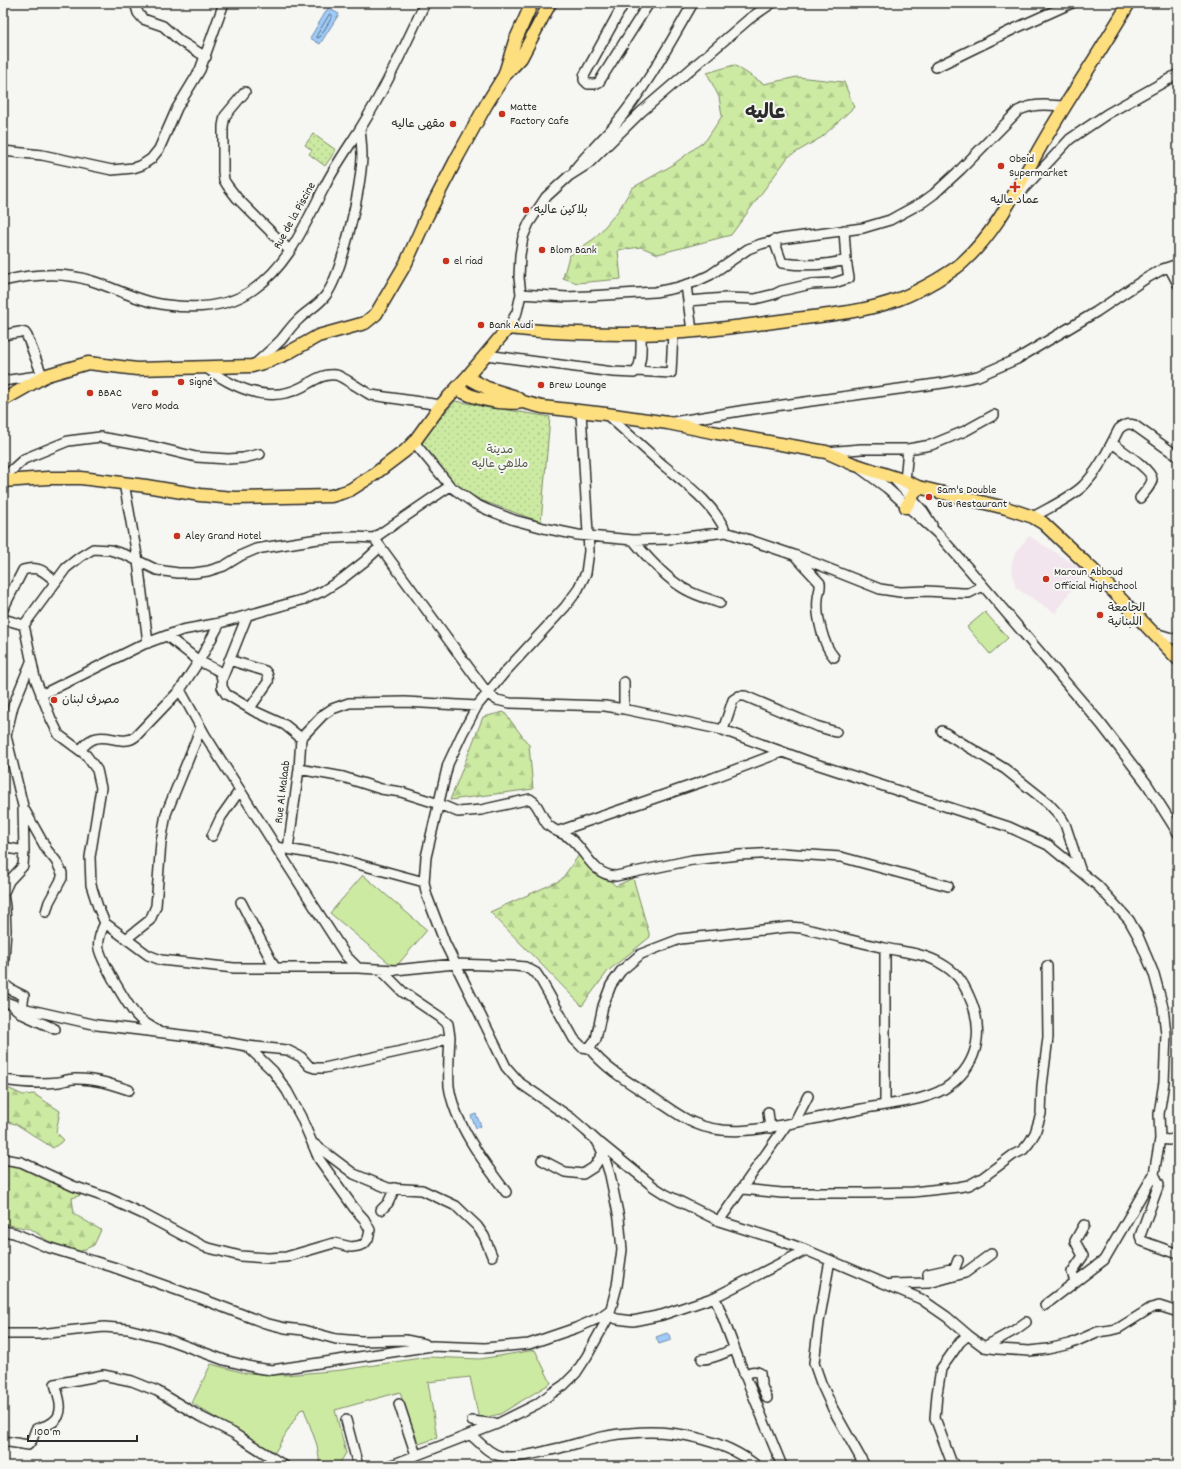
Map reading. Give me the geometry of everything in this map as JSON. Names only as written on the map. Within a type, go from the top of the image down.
[{"type":"main road","points":[[3,400],[44,375],[88,363],[137,369],[252,366],[286,354],[318,336],[365,323],[376,314],[406,263],[427,216],[458,156],[504,76],[515,41],[532,3]]},
{"type":"main road","points":[[3,479],[81,478],[200,495],[234,498],[331,496],[350,490],[372,476],[394,460],[414,442],[441,405],[467,377],[508,328],[550,332],[641,334],[692,331],[751,325],[853,311],[898,300],[919,290],[963,263],[981,242],[1007,207],[1064,106],[1092,65],[1129,3]]},
{"type":"main road","points":[[504,76],[521,58],[547,4]]},
{"type":"main road","points":[[467,377],[484,393],[510,404],[523,402],[542,408],[606,414],[668,423],[826,452],[853,464],[891,476],[918,487],[1006,508],[1033,517],[1054,532],[1088,564],[1178,659]]},
{"type":"main road","points":[[456,388],[467,394],[484,393]]},
{"type":"main road","points":[[909,502],[918,487]]},
{"type":"street","points":[[135,3],[138,14],[143,19],[163,26],[180,41],[206,57]]},
{"type":"street","points":[[3,151],[42,156],[112,170],[133,168],[142,165],[159,149],[177,108],[200,70],[206,57],[224,3]]},
{"type":"street","name":"Rue de la Piscine","points":[[3,281],[45,275],[71,276],[92,281],[146,300],[166,305],[190,307],[230,302],[253,290],[271,275],[290,251],[305,227],[325,185],[360,129],[400,58],[424,3]]},
{"type":"street","points":[[624,3],[584,76],[584,80],[588,84],[596,84],[599,82],[649,3]]},
{"type":"street","points":[[508,328],[517,312],[521,294],[519,278],[520,255],[523,237],[529,223],[546,197],[569,176],[614,126],[658,63],[693,3]]},
{"type":"street","points":[[569,176],[588,164],[653,102],[749,19],[772,3]]},
{"type":"street","points":[[936,67],[1072,3]]},
{"type":"street","points":[[1007,207],[1070,139],[1107,114],[1178,74]]},
{"type":"street","points":[[246,92],[225,116],[223,126],[224,180],[226,185],[237,198],[290,251]]},
{"type":"street","points":[[521,294],[567,297],[655,292],[695,282],[710,275],[748,249],[774,240],[863,228],[890,220],[928,199],[961,169],[1018,111],[1024,107],[1064,106]]},
{"type":"street","points":[[252,366],[281,340],[297,320],[326,296],[336,277],[346,244],[354,209],[362,158],[360,129]]},
{"type":"street","points":[[688,301],[726,298],[755,299],[775,294],[781,290],[811,284],[834,283],[849,278],[844,230]]},
{"type":"street","points":[[774,240],[782,263],[802,265],[829,264],[846,260]]},
{"type":"street","points":[[668,423],[746,410],[942,383],[978,376],[1017,359],[1096,312],[1145,279],[1178,264]]},
{"type":"street","points":[[1169,267],[1178,284]]},
{"type":"street","points":[[686,285],[692,331]]},
{"type":"street","points":[[3,335],[20,332],[25,333],[44,375],[3,381]]},
{"type":"street","points":[[486,355],[613,372],[634,373],[636,371],[670,374],[673,332]]},
{"type":"street","points":[[636,371],[639,365],[641,334]]},
{"type":"street","points":[[205,367],[218,376],[246,390],[259,394],[284,394],[327,375],[338,375],[371,395],[441,405]]},
{"type":"street","points":[[581,412],[589,536],[588,564],[586,573],[577,591],[566,607],[477,706],[448,764],[426,857],[424,882],[427,896],[445,943],[470,991],[506,1067],[520,1083],[571,1118],[597,1141],[654,1187],[665,1194],[719,1221],[806,1250],[886,1285],[906,1292],[931,1305],[984,1347],[1029,1351],[1048,1349],[1070,1344],[1096,1332],[1119,1328],[1151,1308],[1159,1306],[1177,1309]]},
{"type":"street","points":[[606,414],[666,467],[694,489],[722,523],[726,532]]},
{"type":"street","points":[[826,452],[861,448],[908,449],[931,445],[950,438],[994,415]]},
{"type":"street","points":[[1033,517],[1070,497],[1083,486],[1101,463],[1119,429],[1124,425],[1130,423],[1134,425],[1176,455]]},
{"type":"street","points":[[3,479],[24,459],[68,441],[100,437],[155,447],[196,457],[228,459],[243,458],[260,454]]},
{"type":"street","points":[[414,442],[450,486],[475,504],[514,520],[544,528],[589,536],[633,540],[669,539],[726,532],[794,555],[880,589],[900,592],[926,591],[969,593],[983,586]]},
{"type":"street","points":[[1112,443],[1145,468],[1150,474],[1152,478],[1151,483],[1140,498]]},
{"type":"street","points":[[905,481],[908,449]]},
{"type":"street","points":[[853,464],[909,502]]},
{"type":"street","points":[[891,476],[909,502],[937,532],[1101,724],[1147,784],[1178,833]]},
{"type":"street","points":[[124,483],[138,561],[148,643]]},
{"type":"street","points":[[450,486],[374,538],[355,537],[318,539],[256,549],[242,555],[224,566],[208,571],[178,573],[157,570],[126,555],[110,550],[93,549],[66,568],[24,625],[31,662],[41,695],[51,719],[60,735],[86,755],[98,770],[101,788],[90,857],[91,885],[98,907],[105,923],[148,954],[161,960],[234,968],[358,968],[396,970],[456,964],[525,967],[536,974],[542,982],[574,1039],[582,1047],[589,1048],[600,1061],[618,1075],[693,1123],[707,1128],[739,1132],[770,1128],[885,1104],[914,1100],[933,1094],[949,1086],[958,1078],[973,1058],[978,1026],[974,1008],[963,983],[957,975],[941,963],[927,957],[801,928],[790,927],[680,939],[641,954],[621,971],[611,984],[599,1019],[596,1039],[589,1048]]},
{"type":"street","points":[[374,538],[488,694],[497,700],[510,703],[604,706],[723,730],[765,744],[810,762],[1009,827],[1048,846],[1098,886],[1129,920],[1138,936],[1158,987],[1163,1007],[1166,1034],[1164,1082],[1159,1114],[1160,1139],[1154,1174],[1104,1260],[1045,1305]]},
{"type":"street","points":[[633,540],[647,557],[677,584],[688,591],[720,603]]},
{"type":"street","points":[[41,695],[148,643],[182,630],[220,624],[305,599],[342,580],[380,547]]},
{"type":"street","points":[[794,555],[820,583],[818,605],[822,630],[827,647],[834,657]]},
{"type":"street","points":[[3,608],[23,570],[36,568],[56,582]]},
{"type":"street","points":[[222,679],[247,616]]},
{"type":"street","points":[[3,619],[24,625]]},
{"type":"street","points":[[80,750],[87,742],[98,737],[132,739],[180,690],[199,661],[220,624]]},
{"type":"street","points":[[1151,631],[1178,640]]},
{"type":"street","points":[[167,636],[199,661],[215,668],[220,672],[222,687],[226,694],[285,726],[301,738],[323,715],[332,709],[349,702],[404,702],[477,706]]},
{"type":"street","points":[[229,660],[264,671],[268,674],[268,682],[250,708]]},
{"type":"street","points":[[3,974],[6,930],[3,894],[9,881],[23,866],[24,851],[23,806],[5,734],[13,706],[31,662]]},
{"type":"street","points":[[624,682],[624,709]]},
{"type":"street","points":[[180,690],[201,728],[276,847],[346,956],[358,968]]},
{"type":"street","points":[[723,730],[733,700],[745,696],[816,726],[836,732]]},
{"type":"street","points":[[126,939],[150,920],[156,906],[160,842],[166,814],[201,728]]},
{"type":"street","points":[[942,731],[1005,769],[1048,803],[1061,817],[1065,824],[1081,872]]},
{"type":"street","name":"Rue Al Malaab","points":[[288,849],[299,769],[301,738]]},
{"type":"street","points":[[560,831],[713,778],[782,752]]},
{"type":"street","points":[[299,769],[343,777],[382,789],[401,792],[439,804],[458,812],[481,810],[530,799],[535,804],[547,824],[554,830],[560,831],[571,839],[597,869],[608,875],[616,876],[692,860],[739,855],[780,853],[841,857],[948,886]]},
{"type":"street","points":[[212,836],[221,817],[240,790]]},
{"type":"street","points":[[23,806],[43,844],[60,867],[62,873],[62,878],[47,906],[46,912]]},
{"type":"street","points":[[3,847],[24,851]]},
{"type":"street","points":[[276,847],[332,857],[424,882]]},
{"type":"street","points":[[241,902],[275,968]]},
{"type":"street","points":[[105,923],[100,935],[99,949],[106,964],[129,1007],[139,1018],[160,1033]]},
{"type":"street","points":[[885,948],[885,1104]]},
{"type":"street","points":[[743,1189],[782,1193],[866,1193],[913,1192],[950,1188],[970,1185],[990,1174],[1013,1155],[1023,1150],[1035,1132],[1041,1114],[1042,1086],[1048,1037],[1047,966]]},
{"type":"street","points":[[381,970],[403,992],[448,1024],[450,1037],[449,1085],[454,1105],[481,1159],[506,1192]]},
{"type":"street","points":[[3,980],[4,984],[10,989],[24,996],[22,1008]]},
{"type":"street","points":[[7,1003],[22,1008],[97,1025],[198,1037],[247,1046],[287,1050],[301,1057],[310,1066],[324,1068],[433,1044],[450,1037]]},
{"type":"street","points":[[7,1003],[22,1014],[55,1029]]},
{"type":"street","points":[[3,1159],[21,1162],[73,1186],[108,1198],[205,1246],[240,1256],[268,1258],[286,1257],[334,1242],[351,1247],[364,1244],[368,1239],[370,1230],[364,1219],[354,1208],[319,1159],[287,1091],[273,1071],[247,1046]]},
{"type":"street","points":[[3,1080],[38,1083],[85,1079],[107,1083],[129,1090]]},
{"type":"street","points":[[719,1221],[791,1123],[808,1096]]},
{"type":"street","points":[[768,1112],[770,1128]]},
{"type":"street","points":[[1160,1139],[1169,1140],[1178,1138]]},
{"type":"street","points":[[389,1466],[497,1424],[537,1404],[568,1381],[576,1373],[587,1356],[609,1313],[617,1286],[622,1250],[621,1230],[610,1175],[603,1153],[597,1141]]},
{"type":"street","points":[[312,1142],[331,1158],[354,1174],[388,1188],[422,1190],[456,1206],[477,1226],[484,1236],[492,1256]]},
{"type":"street","points":[[542,1160],[565,1172],[583,1174],[594,1167],[603,1153]]},
{"type":"street","points":[[1154,1174],[1159,1184],[1140,1236],[1142,1241],[1178,1254]]},
{"type":"street","points":[[381,1210],[388,1203],[395,1188]]},
{"type":"street","points":[[1075,1282],[1072,1272],[1083,1256],[1075,1241],[1084,1225]]},
{"type":"street","points":[[3,1231],[14,1233],[47,1247],[202,1298],[265,1323],[285,1328],[303,1330],[336,1339],[361,1341],[405,1340],[432,1346],[485,1348],[529,1344],[576,1328],[609,1313]]},
{"type":"street","points":[[1116,1240],[1120,1249]]},
{"type":"street","points":[[609,1313],[617,1319],[633,1320],[662,1315],[715,1297],[806,1250]]},
{"type":"street","points":[[886,1285],[928,1283],[965,1273],[991,1254]]},
{"type":"street","points":[[830,1260],[819,1322],[814,1363],[833,1409],[865,1466]]},
{"type":"street","points":[[928,1283],[928,1274],[955,1268],[958,1260]]},
{"type":"street","points":[[715,1297],[744,1375],[782,1466]]},
{"type":"street","points":[[984,1347],[1015,1330],[1026,1322]]},
{"type":"street","points":[[3,1334],[39,1334],[104,1327],[128,1329],[164,1338],[224,1360],[272,1370],[432,1346]]},
{"type":"street","points":[[955,1466],[951,1461],[935,1418],[937,1394],[941,1369],[960,1342],[968,1335]]},
{"type":"street","points":[[702,1359],[718,1357],[734,1349]]},
{"type":"street","points":[[744,1375],[752,1371],[760,1373],[761,1384],[768,1398]]},
{"type":"street","points":[[3,1441],[28,1445],[32,1440],[36,1429],[53,1422],[58,1416],[61,1407],[55,1384],[103,1375],[132,1381],[157,1391],[201,1417],[233,1433],[285,1466]]},
{"type":"street","points":[[399,1404],[416,1455]]},
{"type":"street","points":[[346,1420],[358,1466]]},
{"type":"street","points":[[472,1421],[497,1424]]},
{"type":"street","points":[[471,1434],[491,1452],[500,1456],[514,1456],[532,1454],[630,1433],[657,1432],[689,1436],[710,1441],[733,1451],[757,1466]]},
{"type":"shaded area","name":"Maroun Abboud Official Highschool","points":[[1029,536],[1085,571],[1055,613],[1016,588],[1011,567],[1015,553]]},
{"type":"green space","points":[[734,65],[764,84],[797,77],[844,82],[854,107],[822,137],[788,157],[731,235],[658,254],[641,247],[618,250],[621,279],[577,283],[563,278],[569,256],[595,238],[618,211],[632,188],[671,166],[706,140],[722,116],[719,97],[707,73]]},
{"type":"green space","points":[[313,134],[336,150],[325,166],[309,154],[312,150],[305,145]]},
{"type":"green space","name":"مدينة ملاهي عاليه","points":[[455,401],[550,417],[541,522],[483,501],[455,486],[419,443]]},
{"type":"green space","points":[[985,612],[1008,638],[990,654],[967,627]]},
{"type":"green space","points":[[504,712],[529,745],[533,789],[450,800],[483,717]]},
{"type":"green space","points":[[579,855],[616,886],[633,878],[650,937],[608,971],[582,1006],[490,912],[561,880]]},
{"type":"green space","points":[[363,875],[427,930],[395,968],[330,913]]},
{"type":"green space","points":[[3,1086],[23,1095],[34,1094],[60,1111],[56,1132],[64,1140],[53,1148],[16,1124],[3,1121]]},
{"type":"green space","points":[[3,1164],[23,1166],[81,1195],[72,1198],[74,1214],[101,1230],[94,1245],[77,1253],[48,1241],[31,1229],[3,1224]]},
{"type":"green space","points":[[535,1350],[551,1383],[500,1414],[479,1419],[470,1377],[428,1382],[437,1438],[416,1445],[400,1392],[335,1410],[346,1453],[338,1466],[320,1465],[317,1445],[304,1409],[300,1410],[275,1452],[244,1436],[192,1403],[211,1364],[245,1373],[285,1375],[342,1370],[427,1357],[480,1359]]},
{"type":"water","points":[[328,8],[339,14],[320,44],[310,38]]},
{"type":"water","points":[[476,1114],[481,1126],[476,1128],[471,1116]]},
{"type":"water","points":[[667,1333],[671,1337],[671,1340],[659,1344],[656,1337]]},
{"type":"place","name":"Matte Factory Cafe","points":[[502,114]]},
{"type":"place","name":"مقهى عاليه","points":[[453,124]]},
{"type":"place","name":"Obeid Supermarket","points":[[1001,166]]},
{"type":"place","name":"عماد عاليه","points":[[1015,187]]},
{"type":"place","name":"بلاكين عاليه","points":[[526,210]]},
{"type":"place","name":"Blom Bank","points":[[542,250]]},
{"type":"place","name":"el riad","points":[[446,261]]},
{"type":"place","name":"Bank Audi","points":[[481,325]]},
{"type":"place","name":"Signé","points":[[181,382]]},
{"type":"place","name":"Brew Lounge","points":[[541,385]]},
{"type":"place","name":"BBAC","points":[[90,393]]},
{"type":"place","name":"Vero Moda","points":[[155,393]]},
{"type":"place","name":"Sam's Double Bus Restaurant","points":[[929,497]]},
{"type":"place","name":"Aley Grand Hotel","points":[[177,536]]},
{"type":"place","name":"Maroun Abboud Official Highschool","points":[[1046,579]]},
{"type":"place","name":"الجامعة اللبنانية","points":[[1100,615]]},
{"type":"place","name":"مصرف لبنان","points":[[54,700]]},
{"type":"district","name":"عاليه","points":[[765,114]]}]
